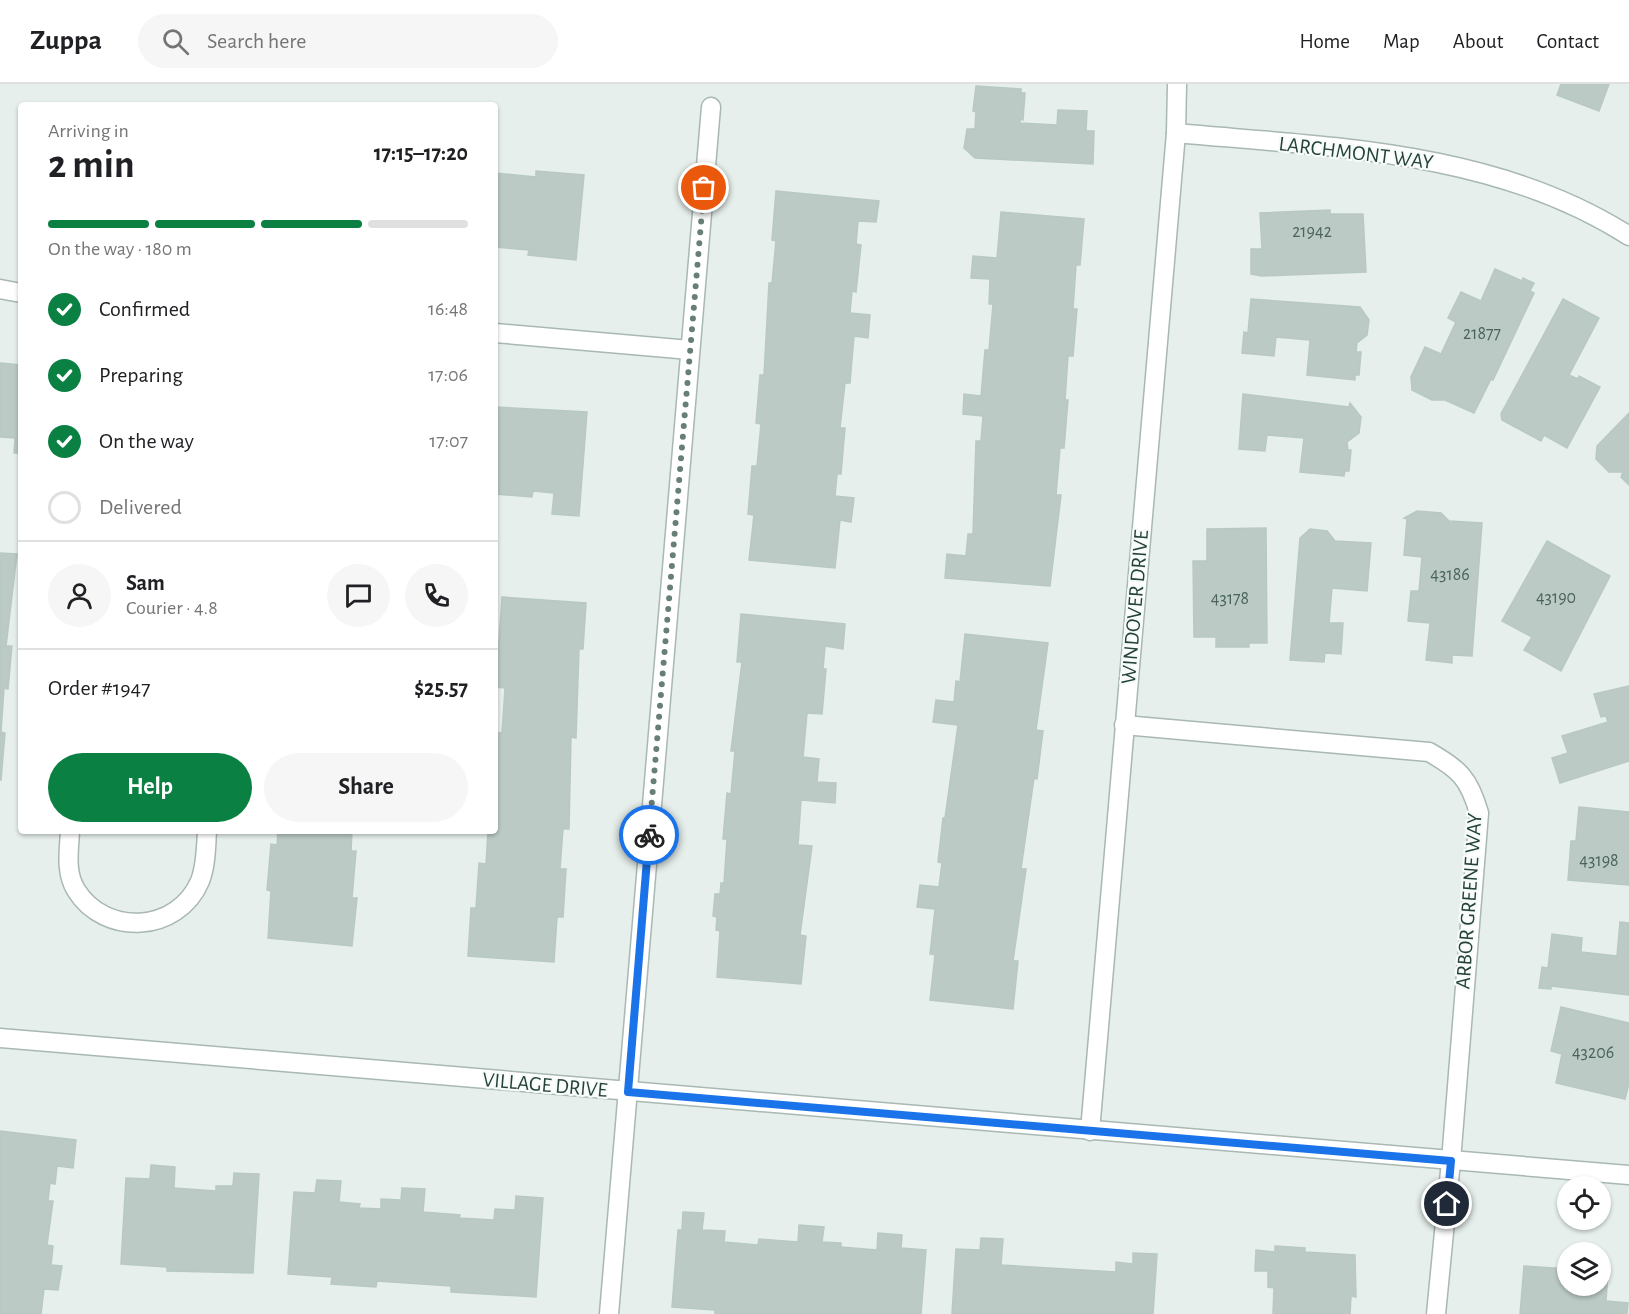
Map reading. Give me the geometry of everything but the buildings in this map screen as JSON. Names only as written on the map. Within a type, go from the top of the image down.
[{"type":"street","name":"WINDOVER DRIVE","points":[[1090,1131],[1176,133],[1177,84]]},
{"type":"street","points":[[609,1314],[711,106]]},
{"type":"street","name":"LARCHMONT WAY","points":[[1176,133],[1395,153],[1475,171],[1552,197],[1629,236]]},
{"type":"street","points":[[0,289],[18,292]]},
{"type":"street","points":[[498,333],[690,350]]},
{"type":"street","name":"ARBOR GREENE WAY","points":[[1124,725],[1429,752],[1455,766],[1472,788],[1479,813],[1451,1161],[1436,1314]]},
{"type":"street","points":[[70,834],[68,863],[75,888],[88,906],[110,920],[136,924],[158,921],[184,904],[200,882],[207,834]]},
{"type":"street","name":"VILLAGE DRIVE","points":[[0,1038],[1629,1175]]},
{"type":"way so far","points":[[649,835],[704,188]]},
{"type":"route","points":[[649,835],[628,1092],[1451,1161],[1447,1204]]}]
